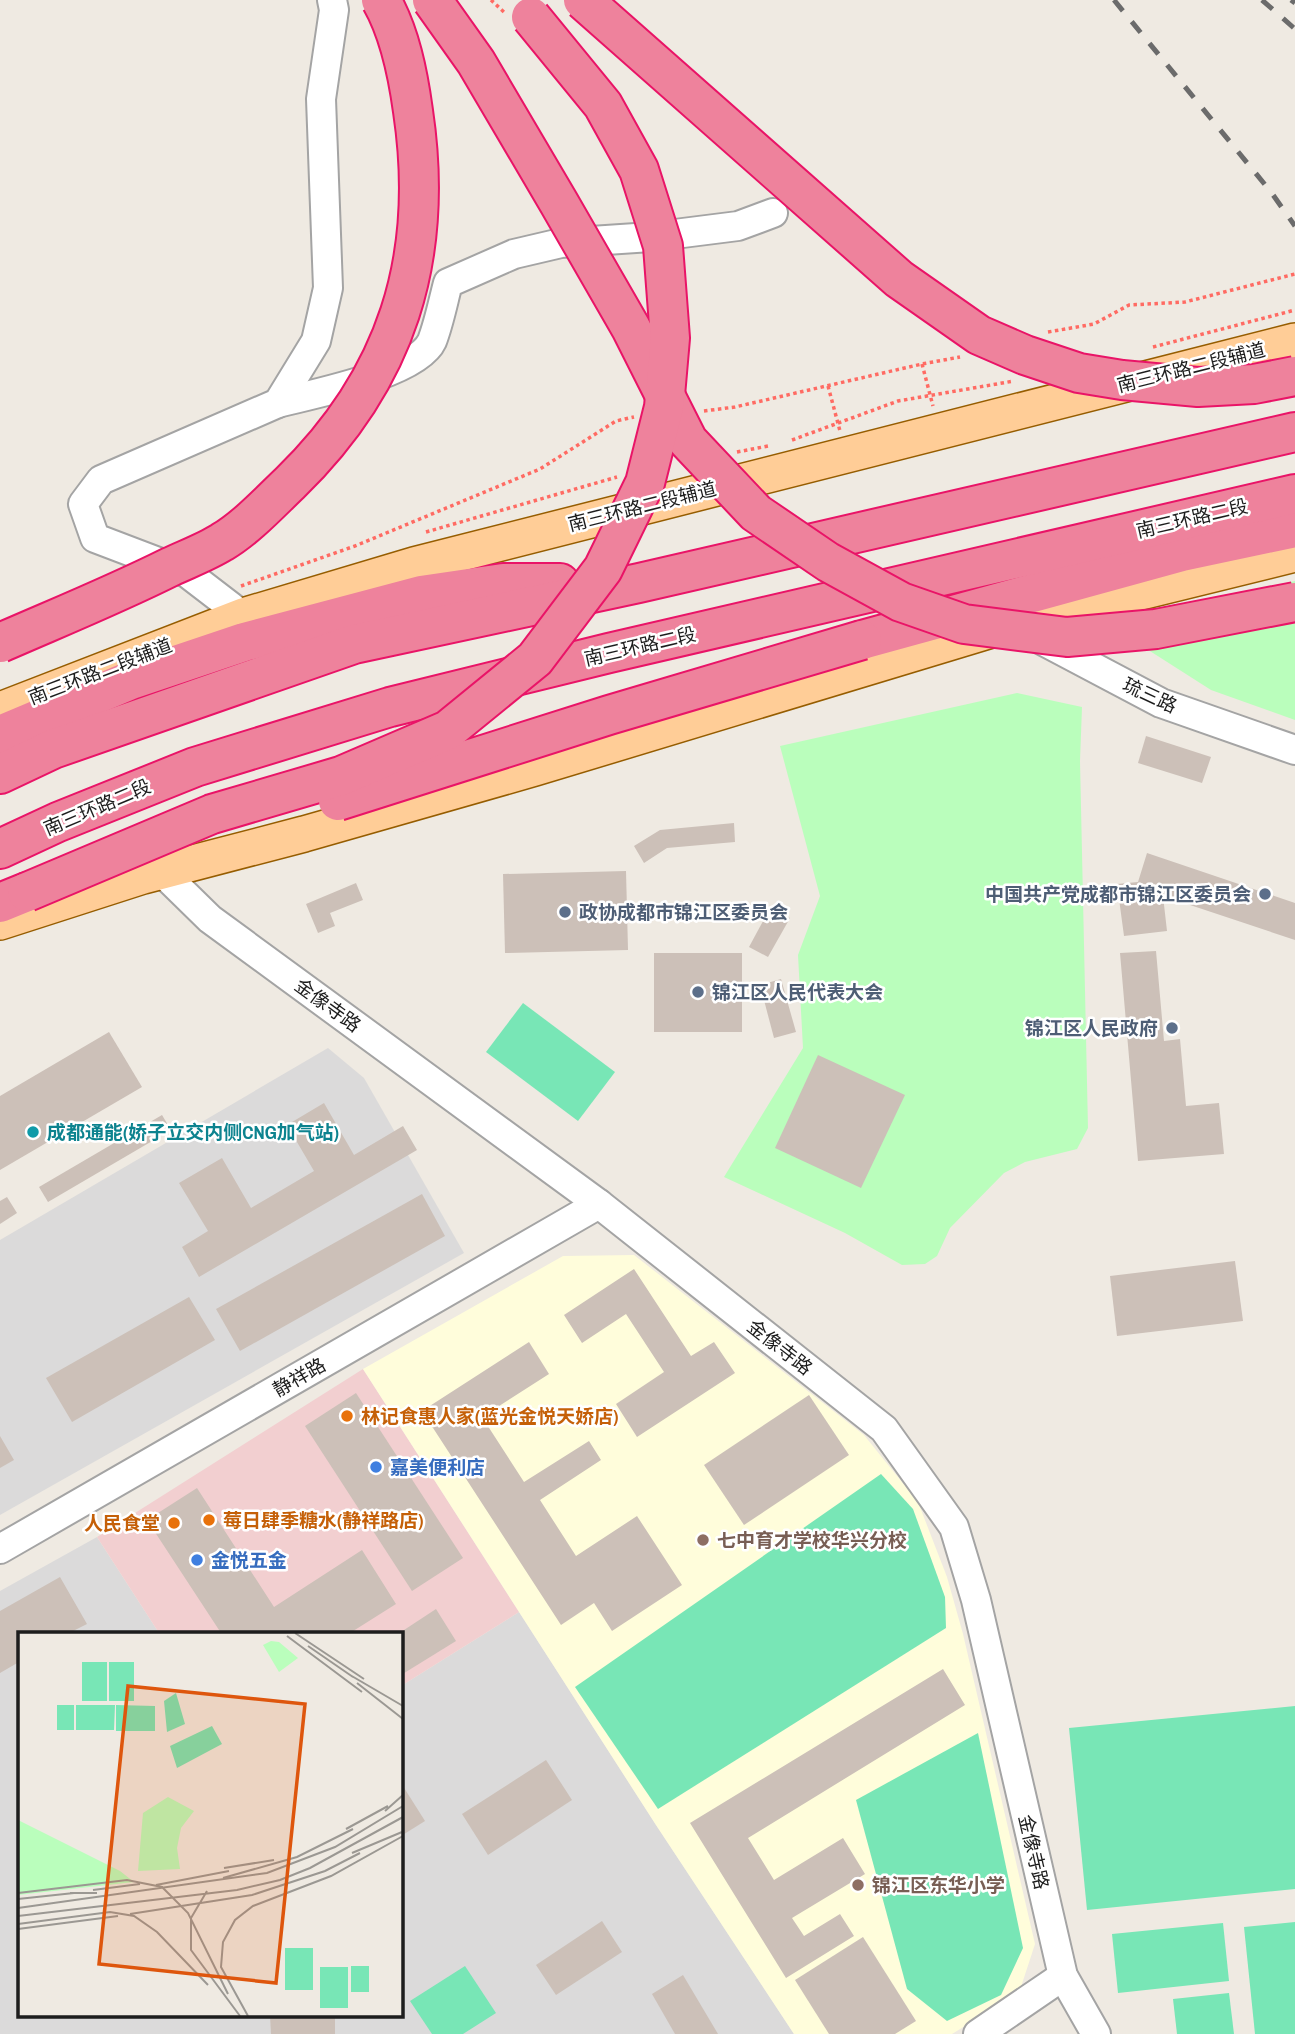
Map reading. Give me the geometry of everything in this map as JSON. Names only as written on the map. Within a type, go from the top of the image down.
[{"type":"highway","points":[[0,643],[124,590],[223,541],[273,499],[312,461],[343,424],[379,366],[403,307],[416,254],[419,207],[418,144],[407,70],[381,0]]},
{"type":"highway","points":[[432,0],[475,62],[559,202],[631,328],[688,441],[756,513],[828,562],[901,602],[964,624],[1067,637],[1156,629],[1295,602]]},
{"type":"highway","points":[[14,897],[212,814],[341,776],[448,730],[535,659],[603,569],[645,483],[664,407],[670,338],[663,246],[639,170],[603,105],[514,0]]},
{"type":"highway","points":[[583,0],[899,279],[979,335],[1025,355],[1079,373],[1122,380],[1198,387],[1254,384],[1295,376]]},
{"type":"highway","points":[[0,774],[53,749],[354,644],[639,583],[1295,432]]},
{"type":"highway","name":"南三环路二段","points":[[0,849],[148,784],[390,707],[608,653],[1295,494]]},
{"type":"highway","points":[[14,897],[214,841],[609,715],[862,640],[1182,552],[1295,528]]},
{"type":"highway","points":[[0,735],[243,629],[421,595],[503,583],[639,583]]},
{"type":"highway","points":[[148,784],[309,804]]},
{"type":"main road","name":"南三环路二段辅道","points":[[0,710],[243,629],[427,562],[1295,341]]},
{"type":"main road","points":[[0,920],[162,871],[304,834],[611,745],[1011,624],[1295,554]]},
{"type":"street","points":[[278,403],[316,341],[328,288],[321,99],[334,10],[332,0]]},
{"type":"street","points":[[243,629],[216,595],[187,573],[94,538],[83,504],[101,480],[278,403],[370,378],[408,363],[431,344],[448,283],[514,254],[561,243],[651,237],[738,226],[773,213]]},
{"type":"street","name":"琉三路","points":[[1011,624],[1161,703],[1295,750]]},
{"type":"street","points":[[0,920],[167,844],[309,804],[462,768],[611,745]]},
{"type":"street","name":"金像寺路","points":[[162,871],[210,919],[599,1204],[884,1429],[954,1527],[976,1600],[1063,1976],[1096,2034]]},
{"type":"street","name":"静祥路","points":[[0,1549],[599,1204]]},
{"type":"street","points":[[978,2034],[1063,1976]]},
{"type":"path","points":[[1142,350],[1295,310]]},
{"type":"path","points":[[922,364],[931,395]]},
{"type":"path","points":[[785,442],[898,401],[1021,380]]},
{"type":"path","points":[[828,386],[838,423]]},
{"type":"path","points":[[216,595],[368,541],[540,468],[617,421],[642,416]]},
{"type":"path","points":[[733,453],[772,445]]},
{"type":"path","points":[[418,535],[628,473]]},
{"type":"path","points":[[216,595],[339,558]]},
{"type":"shaded area","points":[[328,1048],[364,1078],[464,1253],[0,1515],[0,1240]]},
{"type":"shaded area","name":"七中育才学校华兴分校","points":[[634,1255],[864,1435],[918,1502],[947,1577],[963,1634],[1035,1944],[1019,1993],[952,2034],[794,2034],[656,1825],[363,1369],[563,1256]]},
{"type":"shaded area","points":[[363,1369],[519,1612],[402,1685],[402,1632],[158,1632],[97,1537]]},
{"type":"shaded area","points":[[97,1537],[158,1632],[18,1632],[18,2016],[402,2016],[402,1685],[519,1612],[794,2034],[0,2034],[0,1591]]},
{"type":"green space","points":[[1295,581],[1295,720],[1211,690],[1106,623]]},
{"type":"green space","points":[[1017,693],[1082,707],[1080,761],[1088,1128],[1077,1149],[1025,1162],[1004,1173],[950,1228],[937,1256],[925,1264],[902,1265],[845,1233],[724,1177],[803,1048],[798,955],[820,896],[780,746]]},
{"type":"green space","points":[[523,1003],[615,1072],[578,1121],[486,1052]]},
{"type":"green space","points":[[881,1474],[913,1509],[945,1597],[946,1628],[658,1809],[575,1687]]},
{"type":"green space","points":[[1295,1706],[1295,1889],[1087,1910],[1069,1728]]},
{"type":"green space","points":[[978,1733],[1023,1948],[1001,1995],[947,2021],[907,1989],[856,1800]]},
{"type":"green space","points":[[1295,1922],[1295,2034],[1255,2034],[1244,1927]]},
{"type":"green space","points":[[1223,1923],[1229,1981],[1118,1993],[1112,1934]]},
{"type":"green space","points":[[465,1966],[496,2013],[463,2034],[432,2034],[410,2001]]},
{"type":"green space","points":[[1229,1993],[1234,2034],[1177,2034],[1173,1999]]},
{"type":"building","points":[[1146,736],[1211,757],[1202,783],[1138,763]]},
{"type":"building","points":[[734,823],[735,842],[667,848],[644,863],[634,846],[660,830]]},
{"type":"building","points":[[1147,853],[1295,903],[1295,940],[1163,896],[1167,931],[1124,936],[1117,884],[1138,882]]},
{"type":"building","name":"政协成都市锦江区委员会","points":[[626,871],[628,950],[505,953],[503,874]]},
{"type":"building","points":[[356,883],[363,900],[330,913],[335,926],[318,933],[306,904]]},
{"type":"building","points":[[770,908],[790,918],[768,957],[749,947]]},
{"type":"building","points":[[1156,951],[1164,1041],[1180,1039],[1186,1106],[1219,1103],[1224,1154],[1138,1161],[1120,953]]},
{"type":"building","name":"锦江区人民代表大会","points":[[654,953],[742,953],[742,1032],[654,1032]]},
{"type":"building","points":[[781,979],[796,1032],[774,1038],[760,985]]},
{"type":"building","name":"成都通能(娇子立交内侧CNG加气站)","points":[[109,1032],[142,1087],[0,1170],[0,1096]]},
{"type":"building","points":[[818,1055],[905,1095],[861,1188],[775,1148]]},
{"type":"building","points":[[324,1103],[354,1155],[403,1126],[417,1150],[199,1277],[182,1247],[208,1231],[179,1183],[222,1158],[251,1208],[314,1171],[287,1125]]},
{"type":"building","points":[[162,1115],[171,1130],[48,1202],[39,1187]]},
{"type":"building","points":[[422,1194],[445,1236],[240,1351],[216,1309]]},
{"type":"building","points":[[7,1197],[17,1213],[0,1224],[0,1201]]},
{"type":"building","points":[[1235,1261],[1243,1321],[1117,1336],[1110,1276]]},
{"type":"building","points":[[634,1269],[691,1356],[714,1342],[735,1373],[637,1437],[616,1404],[664,1372],[626,1314],[582,1343],[564,1315]]},
{"type":"building","points":[[189,1297],[215,1340],[72,1422],[46,1378]]},
{"type":"building","points":[[529,1342],[549,1374],[482,1417],[524,1482],[589,1441],[601,1460],[540,1500],[576,1556],[637,1516],[682,1585],[612,1631],[594,1603],[561,1625],[422,1411]]},
{"type":"building","points":[[356,1393],[463,1558],[412,1591],[305,1426]]},
{"type":"building","points":[[809,1395],[849,1455],[744,1525],[704,1465]]},
{"type":"building","points":[[0,1436],[14,1460],[0,1468]]},
{"type":"building","points":[[197,1488],[274,1607],[362,1550],[396,1604],[352,1632],[220,1632],[147,1520]]},
{"type":"building","points":[[60,1577],[87,1624],[71,1632],[18,1632],[18,1663],[0,1673],[0,1611]]},
{"type":"building","points":[[436,1609],[456,1641],[402,1674],[401,1632]]},
{"type":"building","points":[[943,1669],[965,1705],[748,1838],[774,1880],[843,1838],[865,1874],[792,1918],[804,1936],[840,1914],[854,1936],[786,1978],[690,1823]]},
{"type":"building","points":[[546,1760],[572,1800],[488,1855],[462,1814]]},
{"type":"building","points":[[402,1785],[425,1821],[402,1835]]},
{"type":"building","points":[[602,1921],[622,1952],[556,1995],[536,1965]]},
{"type":"building","points":[[863,1937],[916,2021],[895,2034],[829,2034],[795,1980]]},
{"type":"building","points":[[683,1975],[718,2034],[675,2034],[652,1994]]},
{"type":"building","points":[[270,2016],[335,2016],[335,2034],[271,2034]]},
{"type":"railway","points":[[1114,0],[1271,192],[1295,226]]},
{"type":"railway","points":[[1262,0],[1295,29]]},
{"type":"railway","points":[[1291,0],[1295,3]]},
{"type":"place","name":"中国共产党成都市锦江区委员会","points":[[1265,894]]},
{"type":"place","name":"政协成都市锦江区委员会","points":[[565,912]]},
{"type":"place","name":"锦江区人民代表大会","points":[[698,992]]},
{"type":"place","name":"锦江区人民政府","points":[[1172,1028]]},
{"type":"place","name":"成都通能(娇子立交内侧CNG加气站)","points":[[33,1132]]},
{"type":"place","name":"林记食惠人家(蓝光金悦天娇店)","points":[[347,1416]]},
{"type":"place","name":"嘉美便利店","points":[[376,1467]]},
{"type":"place","name":"莓日肆季糖水(静祥路店)","points":[[209,1520]]},
{"type":"place","name":"人民食堂","points":[[174,1523]]},
{"type":"place","name":"七中育才学校华兴分校","points":[[703,1540]]},
{"type":"place","name":"金悦五金","points":[[197,1560]]},
{"type":"place","name":"锦江区东华小学","points":[[858,1885]]}]
